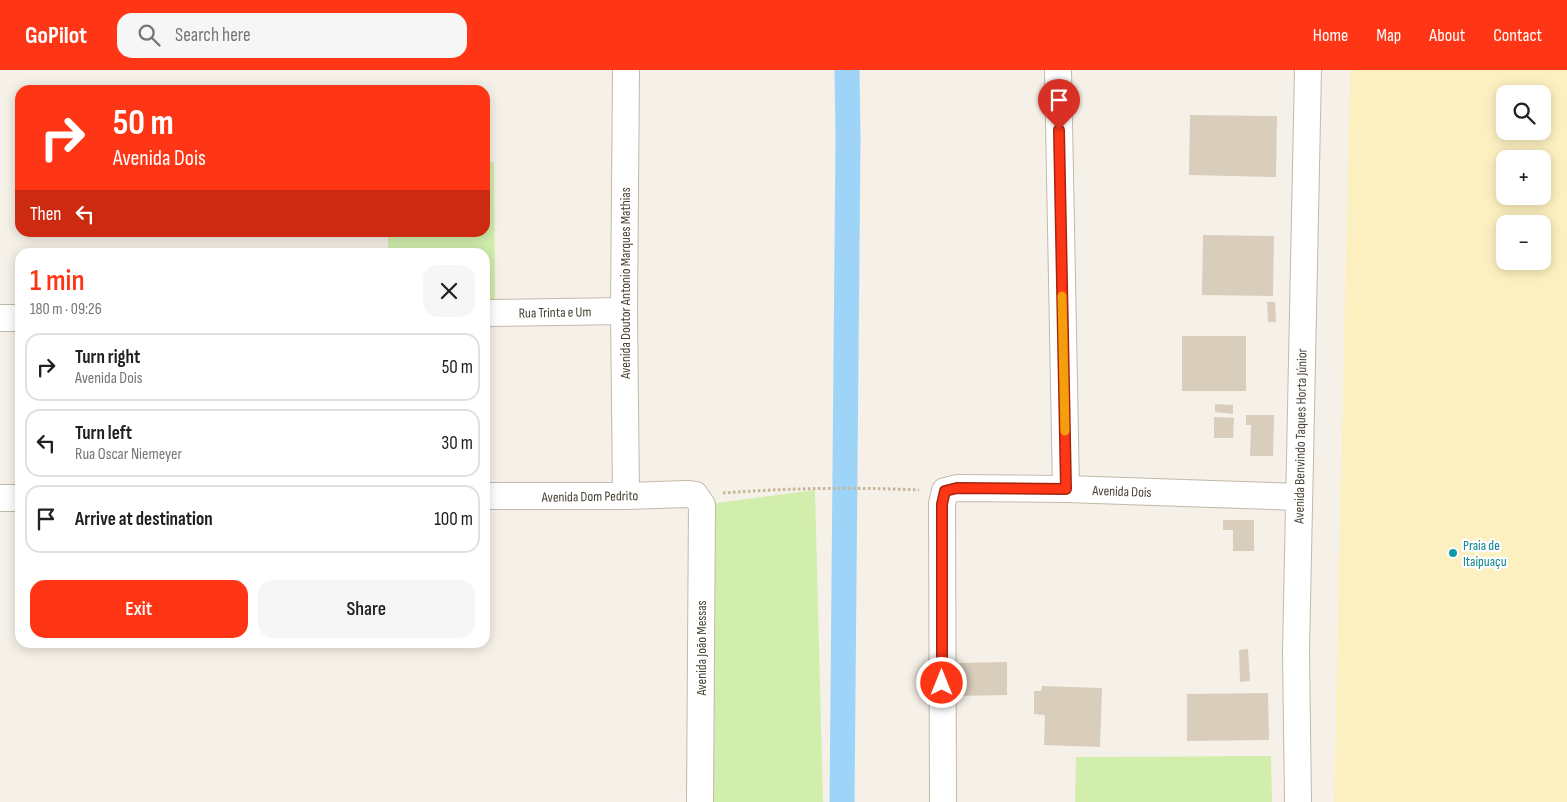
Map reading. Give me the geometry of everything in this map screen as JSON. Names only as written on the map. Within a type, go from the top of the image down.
[{"type":"street","name":"Avenida Doutor Antonio Marques Mathias","points":[[626,70],[624,311],[626,496]]},
{"type":"street","points":[[1058,70],[1066,489]]},
{"type":"street","name":"Avenida Benvindo Taques Horta Júnior","points":[[1298,802],[1296,652],[1308,70]]},
{"type":"street","name":"Rua Trinta e Um","points":[[490,313],[624,311]]},
{"type":"street","points":[[0,318],[15,318]]},
{"type":"street","name":"Avenida Dois","points":[[945,491],[957,488],[1066,489],[1299,497]]},
{"type":"street","points":[[943,802],[942,504],[945,491]]},
{"type":"street","name":"Avenida Dom Pedrito","points":[[490,496],[695,495]]},
{"type":"street","name":"Avenida João Messas","points":[[695,495],[702,505],[700,802]]},
{"type":"street","points":[[0,498],[15,498]]},
{"type":"path","points":[[695,495],[769,490],[886,489],[945,491]]},
{"type":"green space","points":[[490,162],[494,162],[495,299],[490,299],[490,248],[388,248],[388,237],[490,237]]},
{"type":"green space","points":[[815,490],[823,802],[702,802],[702,505]]},
{"type":"green space","points":[[1271,756],[1272,802],[1075,802],[1076,757]]},
{"type":"sand","name":"Praia de Itaipuaçu","points":[[1350,70],[1567,70],[1567,802],[1334,802]]},
{"type":"building","points":[[1190,115],[1277,116],[1276,177],[1189,175]]},
{"type":"building","points":[[1203,235],[1274,236],[1273,296],[1202,295]]},
{"type":"building","points":[[1267,302],[1275,302],[1276,322],[1268,322]]},
{"type":"building","points":[[1182,336],[1246,336],[1246,391],[1182,391]]},
{"type":"building","points":[[1215,404],[1233,405],[1233,414],[1215,412]]},
{"type":"building","points":[[1246,415],[1274,415],[1273,456],[1250,456],[1251,425],[1246,425]]},
{"type":"building","points":[[1214,417],[1234,418],[1233,438],[1214,438]]},
{"type":"building","points":[[1223,520],[1254,520],[1254,551],[1233,551],[1233,530],[1223,530]]},
{"type":"building","points":[[1248,649],[1250,681],[1240,682],[1239,650]]},
{"type":"building","points":[[1007,662],[1007,695],[956,696],[956,663]]},
{"type":"building","points":[[1042,686],[1102,688],[1100,747],[1044,745],[1045,715],[1034,714],[1034,691],[1041,691]]},
{"type":"building","points":[[1268,693],[1269,740],[1187,741],[1187,694]]},
{"type":"waterway","points":[[842,802],[847,70]]},
{"type":"slow traffic","points":[[1062,296],[1065,431]]},
{"type":"place","name":"Praia de Itaipuaçu","points":[[1453,553]]},
{"type":"route","points":[[942,683],[942,504],[945,491],[957,488],[1066,489],[1059,130]]}]
